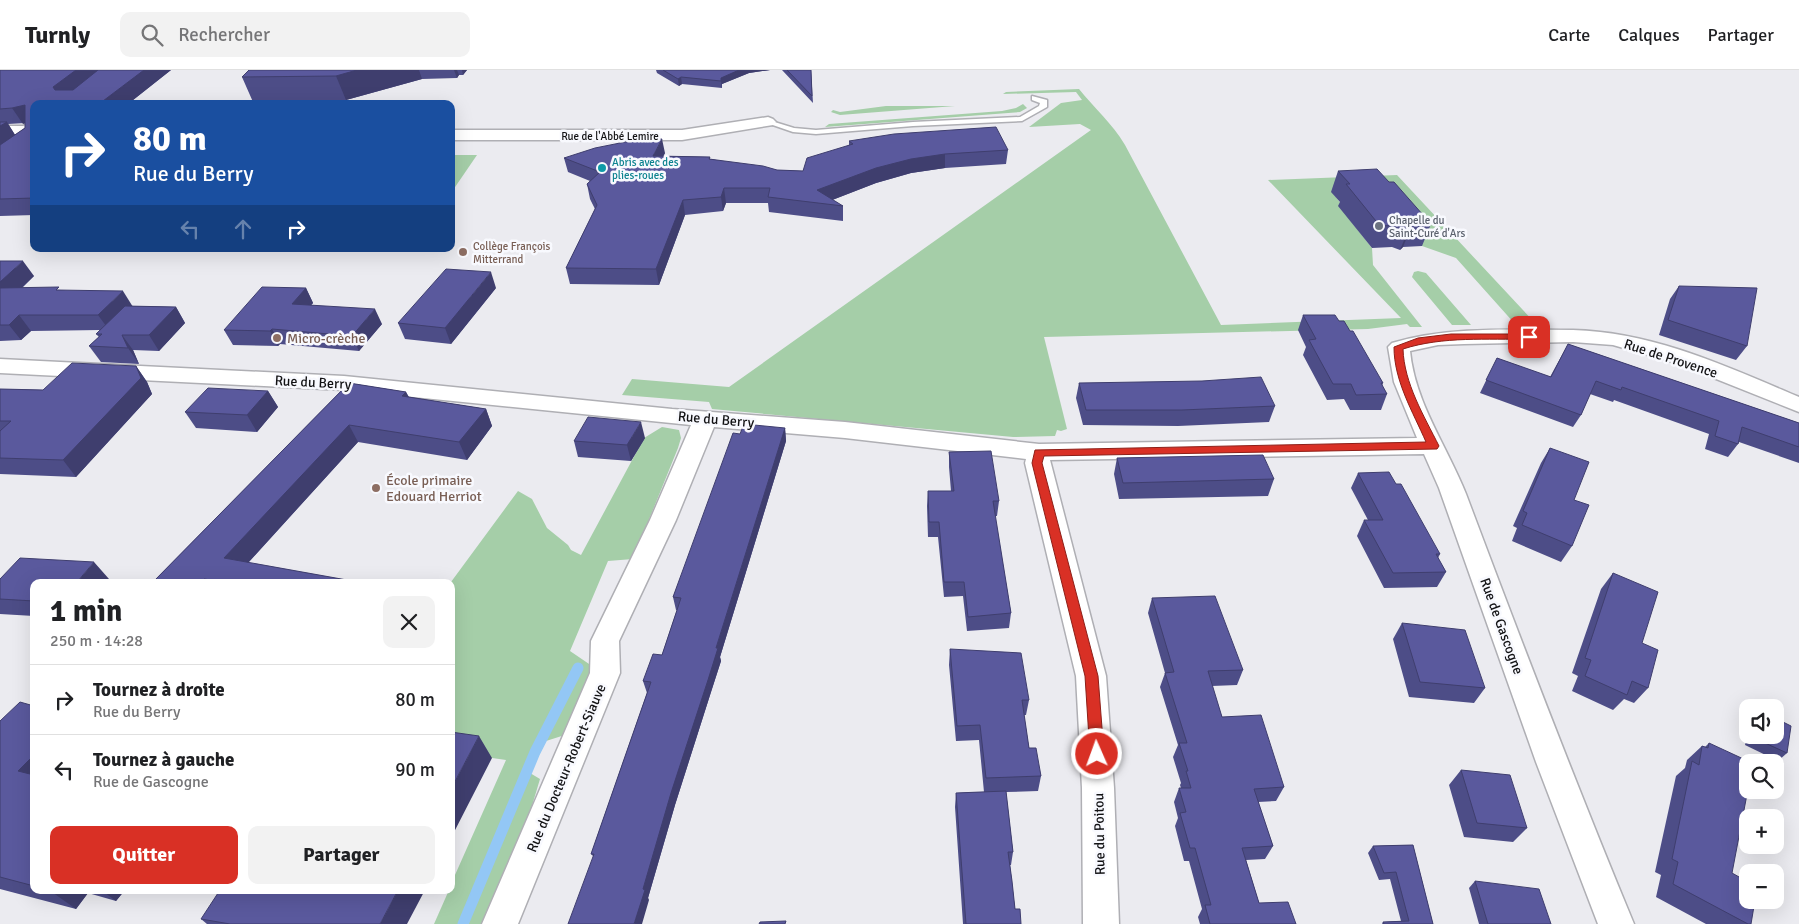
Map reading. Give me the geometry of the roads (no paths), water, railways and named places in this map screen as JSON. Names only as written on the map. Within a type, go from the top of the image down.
[{"type":"street","name":"Rue de l'Abbé Lemire","points":[[455,135],[682,136],[768,122]]},
{"type":"street","points":[[0,130],[29,135]]},
{"type":"street","name":"Rue de Provence","points":[[1418,341],[1451,337],[1569,336],[1613,340],[1662,352],[1704,366],[1799,405]]},
{"type":"street","name":"Rue de Gascogne","points":[[1418,341],[1399,347],[1399,357],[1406,387],[1450,485],[1577,832],[1616,924]]},
{"type":"street","name":"Rue du Berry","points":[[0,366],[344,383],[845,430],[1039,452],[1433,446]]},
{"type":"street","name":"Rue du Docteur-Robert-Siauve","points":[[500,924],[605,673],[605,641],[663,520],[706,418]]},
{"type":"street","name":"Rue du Poitou","points":[[1039,452],[1037,463],[1091,676],[1098,788],[1101,924]]},
{"type":"lane","points":[[768,122],[793,130],[816,132],[1022,118],[1043,107],[1044,102],[1035,98]]},
{"type":"waterway","points":[[463,924],[535,752],[578,668]]},
{"type":"place","name":"Abris avec des plies-roues","points":[[602,168]]},
{"type":"place","name":"Chapelle du Saint-Curé d'Ars","points":[[1379,226]]},
{"type":"place","name":"Collège François Mitterrand","points":[[463,252]]},
{"type":"place","name":"Micro-crèche","points":[[277,338]]},
{"type":"place","name":"École primaire Edouard Herriot","points":[[376,488]]}]
